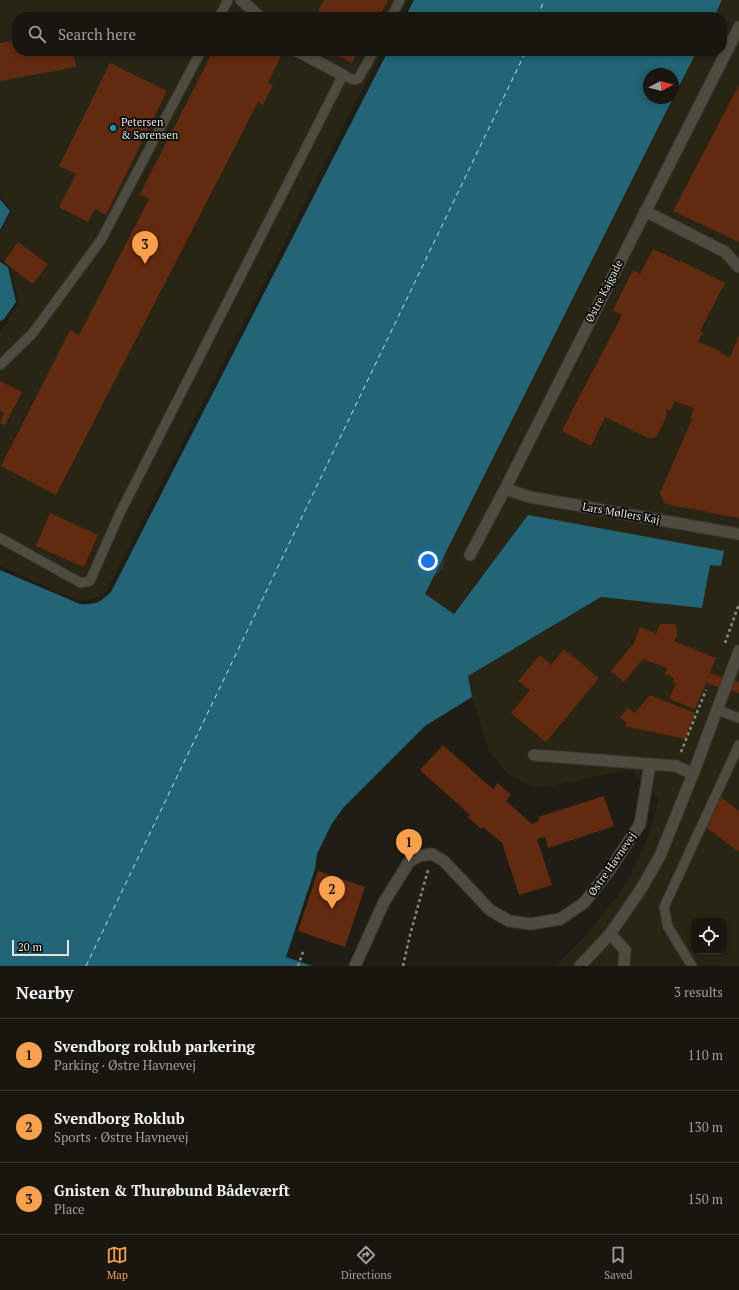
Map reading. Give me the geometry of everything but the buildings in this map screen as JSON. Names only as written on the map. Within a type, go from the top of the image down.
[{"type":"street","points":[[241,0],[254,12]]},
{"type":"street","name":"Østre Kajgade","points":[[727,50],[739,27]]},
{"type":"street","points":[[307,56],[343,75]]},
{"type":"street","name":"Østre Kajgade","points":[[470,555],[505,489],[724,56]]},
{"type":"street","points":[[645,211],[725,252],[739,267]]},
{"type":"street","name":"Lars Møllers Kaj","points":[[505,489],[530,497],[739,534]]},
{"type":"street","points":[[580,966],[610,934],[641,889],[660,856],[718,710],[739,651]]},
{"type":"street","points":[[534,755],[676,766],[693,774]]},
{"type":"street","name":"Østre Havnevej","points":[[432,854],[444,861],[490,910],[509,921],[531,924],[560,919],[584,903],[609,871],[640,824],[650,764]]},
{"type":"street","points":[[354,966],[384,902],[409,862],[419,856],[432,854]]},
{"type":"street","points":[[610,934],[625,950],[624,966]]},
{"type":"lane","points":[[222,12],[228,0]]},
{"type":"lane","points":[[394,12],[400,0]]},
{"type":"lane","points":[[0,365],[32,334],[96,247],[198,56]]},
{"type":"lane","points":[[0,538],[81,583],[90,581],[119,515],[343,75],[354,80],[358,79],[371,56]]},
{"type":"lane","points":[[718,710],[739,718]]},
{"type":"lane","points":[[692,966],[668,927],[664,907],[739,745]]},
{"type":"path","points":[[724,646],[739,604]]},
{"type":"path","points":[[676,766],[707,688]]},
{"type":"path","points":[[403,966],[432,854]]},
{"type":"path","points":[[298,966],[303,952]]},
{"type":"shaded area","points":[[0,0],[408,0],[402,12],[12,12],[12,56],[379,56],[105,594],[93,599],[78,601],[0,566],[0,332],[19,304],[12,273],[8,264],[0,259],[0,233],[12,211],[0,196]]},
{"type":"shaded area","points":[[722,0],[739,0],[739,966],[555,966],[586,935],[627,883],[648,837],[659,799],[630,769],[553,786],[532,787],[509,775],[489,752],[472,697],[468,676],[601,597],[702,608],[528,515],[453,614],[425,594],[670,104],[679,104],[679,87],[694,56],[727,56],[727,12],[716,12]]},
{"type":"water","points":[[414,0],[722,0],[716,12],[408,12]]},
{"type":"water","points":[[385,56],[694,56],[679,86],[679,68],[643,68],[643,104],[670,104],[425,594],[454,614],[528,515],[724,551],[721,566],[710,565],[702,608],[601,597],[468,676],[472,697],[425,726],[343,808],[331,825],[317,854],[315,869],[286,957],[312,966],[0,966],[0,570],[80,604],[90,604],[104,598],[111,592]]},
{"type":"water","points":[[0,199],[10,211],[0,230]]},
{"type":"water","points":[[0,262],[8,267],[16,302],[4,319],[0,321]]},
{"type":"ferry route","points":[[540,12],[544,0]]},
{"type":"ferry route","points":[[86,966],[524,56]]},
{"type":"place","name":"Petersen & Sørensen","points":[[113,128]]},
{"type":"place","name":"Gnisten & Thurøbund Bådeværft","points":[[145,264]]},
{"type":"place","name":"Svendborg roklub parkering","points":[[409,862]]},
{"type":"place","name":"Svendborg Roklub","points":[[332,909]]}]
